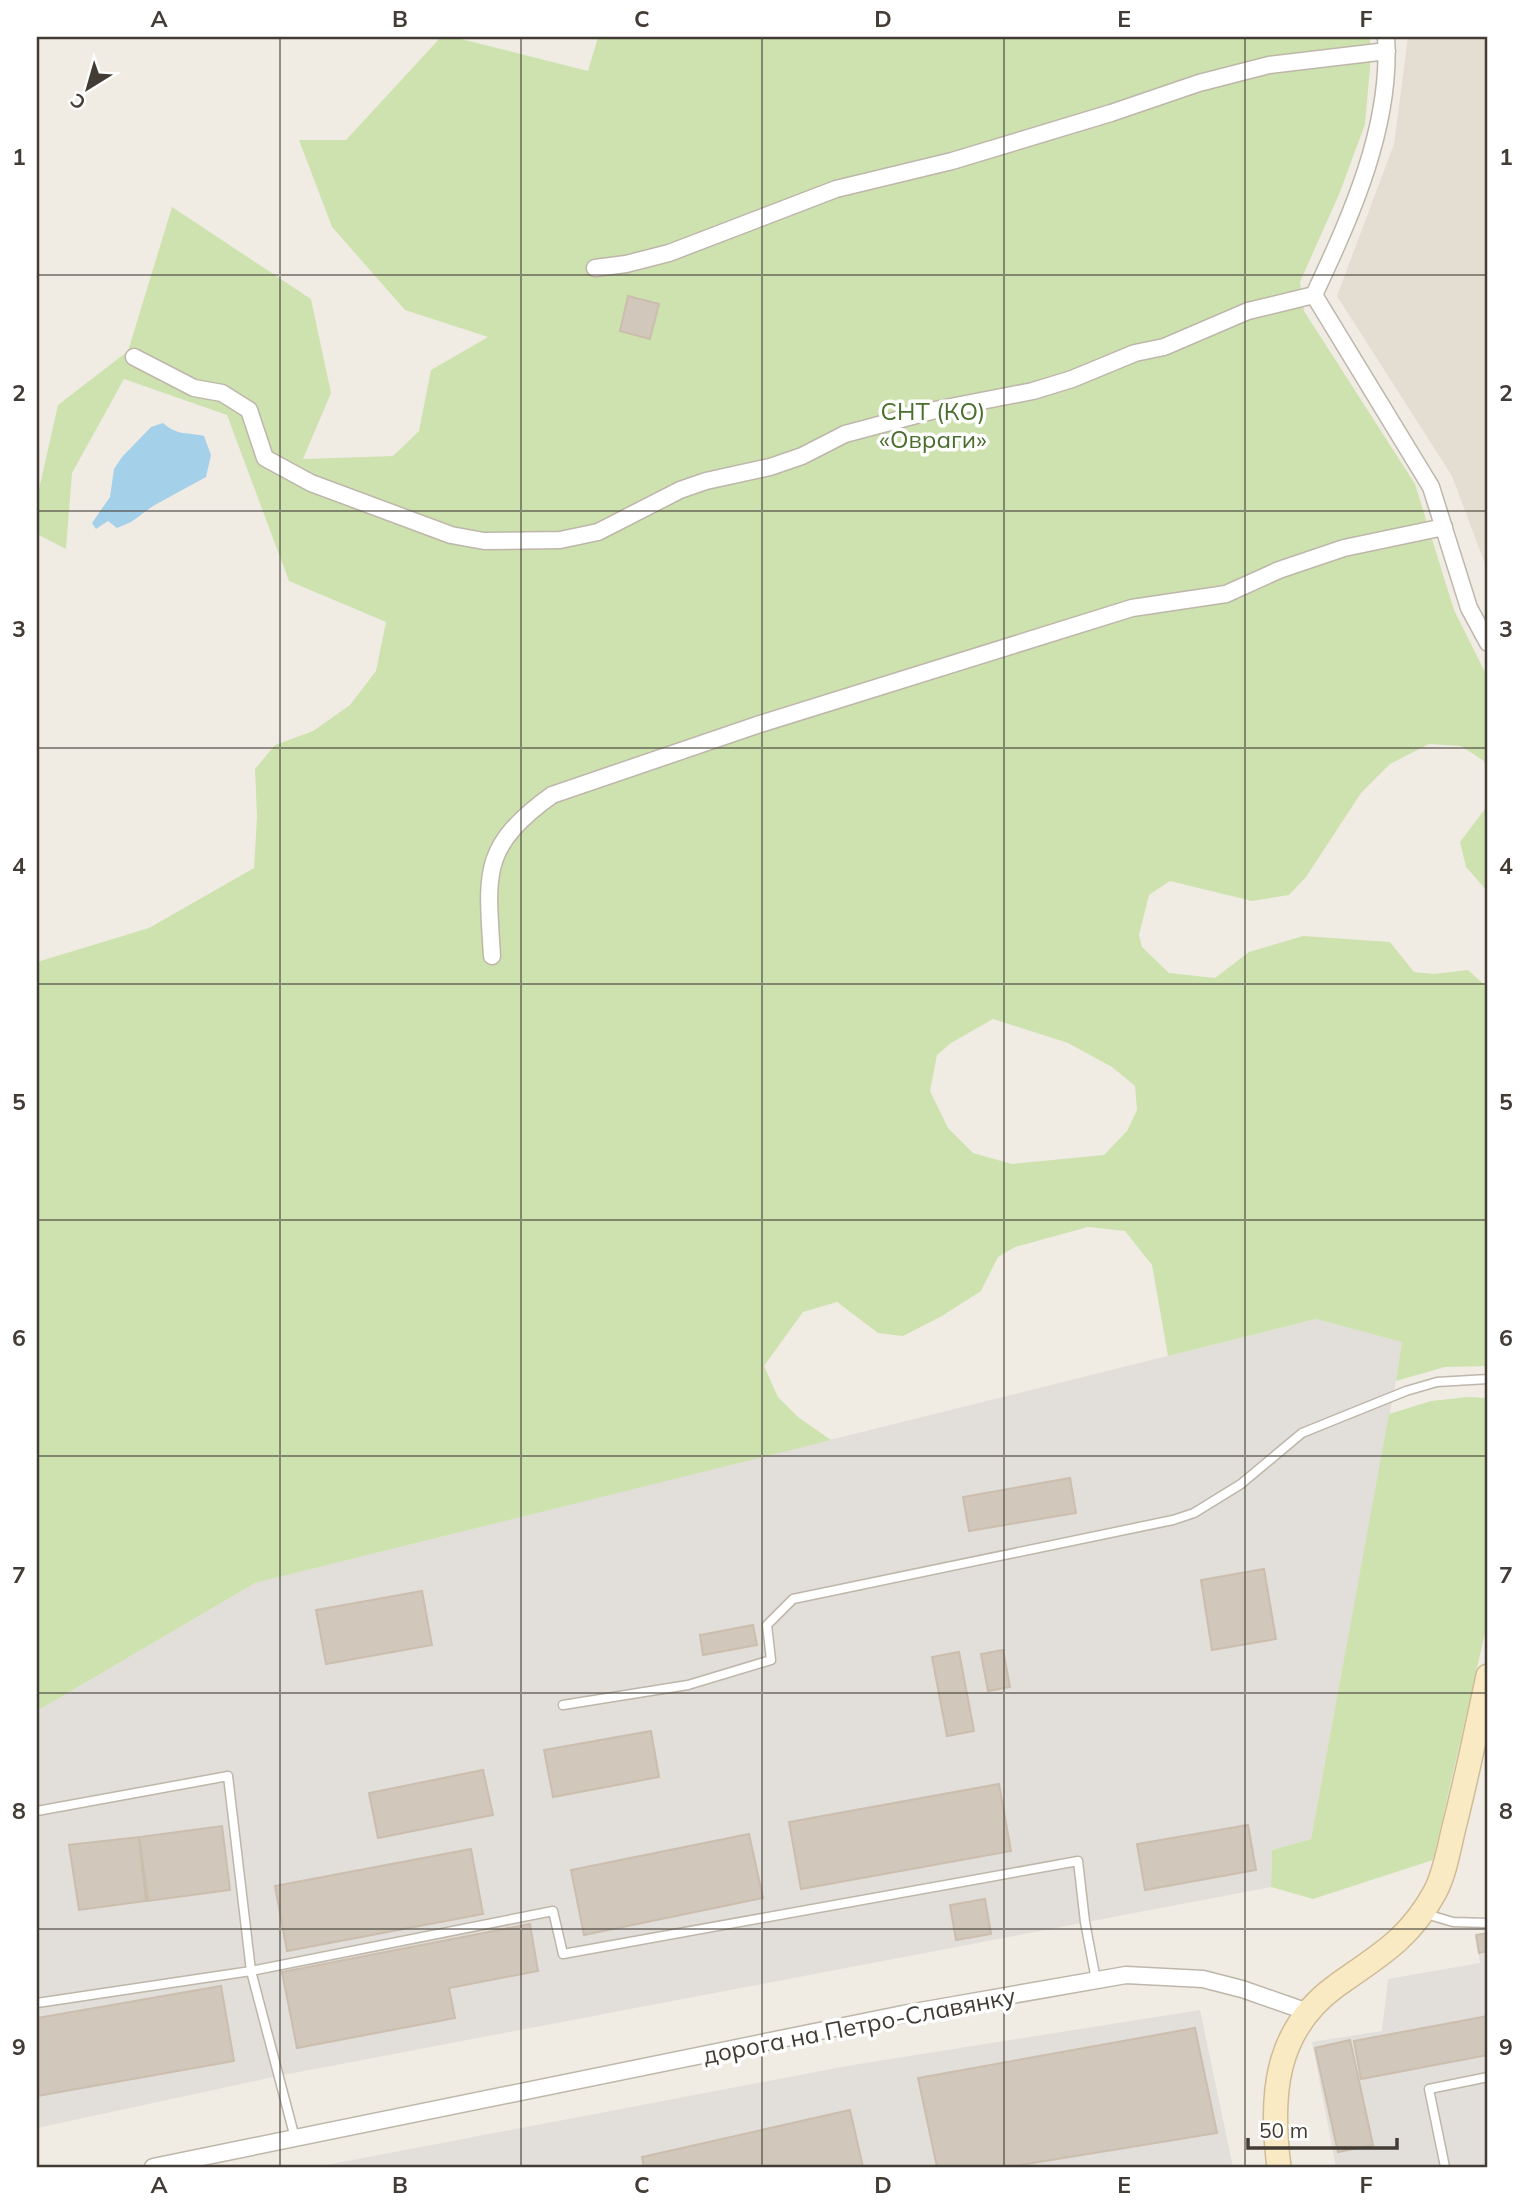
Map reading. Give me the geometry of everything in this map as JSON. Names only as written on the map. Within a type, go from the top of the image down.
[{"type":"street","points":[[595,268],[626,264],[669,253],[836,189],[952,161],[1111,113],[1199,83],[1269,65],[1386,44],[1379,126],[1358,189],[1314,295]]},
{"type":"street","points":[[134,357],[194,388],[222,393],[249,410],[265,458],[311,483],[450,535],[484,541],[560,540],[597,532],[680,490],[802,456],[845,434],[935,410],[1033,391],[1072,379],[1135,353],[1164,347],[1248,311],[1314,295]]},
{"type":"street","points":[[1314,295],[1431,487],[1469,608],[1488,643]]},
{"type":"street","points":[[492,956],[490,870],[502,840],[524,815],[552,795],[757,725],[1132,608],[1226,594],[1279,570],[1344,548],[1444,527]]},
{"type":"street","points":[[1279,2167],[1274,2104],[1280,2068],[1290,2037],[1308,2012],[1335,1987],[1382,1956],[1423,1913],[1441,1877],[1487,1690]]},
{"type":"street","name":"дорога на Петро-Славянку","points":[[153,2167],[903,2014],[1126,1975],[1203,1979],[1242,1989],[1308,2012]]},
{"type":"lane","points":[[563,1705],[688,1685],[771,1660],[767,1625],[793,1599],[1194,1513],[1241,1484],[1302,1433],[1406,1391],[1437,1382],[1488,1379]]},
{"type":"lane","points":[[37,1811],[228,1776],[251,1971],[295,2138]]},
{"type":"lane","points":[[37,2003],[251,1971],[553,1911],[562,1954],[1078,1861],[1085,1922],[1096,1980]]},
{"type":"lane","points":[[1423,1913],[1453,1922],[1488,1923]]},
{"type":"lane","points":[[1444,2167],[1429,2089],[1488,2077]]},
{"type":"shaded area","points":[[1408,37],[1488,37],[1488,572],[1452,476],[1337,296],[1394,144]]},
{"type":"shaded area","points":[[1316,1319],[1403,1342],[1311,1839],[1272,1850],[1271,1887],[278,2076],[37,2128],[37,1711],[255,1583]]},
{"type":"shaded area","points":[[1488,1933],[1488,2167],[1336,2167],[1312,2042],[1382,2031],[1388,1979],[1480,1963],[1476,1935]]},
{"type":"shaded area","points":[[1200,2010],[1233,2167],[316,2167],[847,2066]]},
{"type":"green space","name":"СНТ (КО) «Овраги»","points":[[441,37],[453,37],[588,71],[598,37],[1370,37],[1365,124],[1340,192],[1300,282],[1304,311],[1415,484],[1454,610],[1488,678],[1488,775],[1484,761],[1461,746],[1429,744],[1390,764],[1361,793],[1306,877],[1289,895],[1252,901],[1170,881],[1149,895],[1139,935],[1142,947],[1169,973],[1215,978],[1249,952],[1303,936],[1390,942],[1414,972],[1434,974],[1468,970],[1488,988],[1488,1366],[1445,1367],[1396,1381],[1402,1342],[1316,1319],[1168,1356],[1152,1265],[1125,1231],[1088,1227],[1015,1247],[998,1257],[981,1291],[942,1316],[903,1336],[878,1333],[837,1302],[803,1312],[764,1366],[778,1397],[798,1417],[831,1440],[255,1583],[37,1711],[37,962],[149,928],[254,868],[257,817],[255,769],[275,745],[313,731],[350,705],[376,671],[386,622],[289,581],[227,415],[124,379],[72,473],[66,549],[37,534],[37,498],[58,405],[128,351],[172,207],[311,299],[331,393],[303,459],[393,456],[419,431],[431,370],[488,337],[405,310],[332,227],[299,140],[346,140]],"holes":[[[993,1019],[1068,1043],[1112,1067],[1135,1086],[1137,1110],[1127,1131],[1104,1155],[1012,1164],[973,1153],[948,1128],[930,1091],[937,1055],[951,1043]]]},
{"type":"green space","points":[[1488,805],[1488,892],[1466,867],[1460,842]]},
{"type":"green space","points":[[1488,1398],[1488,1620],[1433,1860],[1313,1899],[1271,1887],[1272,1850],[1311,1839],[1389,1414],[1431,1401]]},
{"type":"water","points":[[163,423],[178,432],[204,436],[211,455],[206,477],[153,506],[131,522],[117,528],[108,521],[96,529],[92,523],[110,497],[114,469],[151,427]]},
{"type":"building","points":[[628,296],[659,304],[650,339],[620,331]]},
{"type":"building","points":[[1070,1478],[1076,1513],[969,1531],[963,1497]]},
{"type":"building","points":[[1264,1569],[1276,1639],[1212,1650],[1201,1580]]},
{"type":"building","points":[[422,1591],[432,1645],[326,1664],[316,1610]]},
{"type":"building","points":[[753,1625],[757,1645],[703,1655],[700,1635]]},
{"type":"building","points":[[1003,1650],[1010,1687],[988,1691],[981,1654]]},
{"type":"building","points":[[959,1652],[974,1731],[947,1736],[932,1657]]},
{"type":"building","points":[[651,1731],[659,1777],[553,1797],[544,1750]]},
{"type":"building","points":[[483,1770],[493,1815],[378,1838],[369,1793]]},
{"type":"building","points":[[999,1784],[1011,1851],[801,1889],[789,1822]]},
{"type":"building","points":[[1248,1825],[1256,1870],[1145,1890],[1137,1844]]},
{"type":"building","points":[[222,1826],[230,1890],[148,1901],[139,1837]]},
{"type":"building","points":[[749,1834],[763,1898],[584,1935],[571,1870]]},
{"type":"building","points":[[139,1837],[146,1901],[79,1910],[69,1845]]},
{"type":"building","points":[[471,1849],[483,1914],[287,1951],[275,1886]]},
{"type":"building","points":[[985,1899],[991,1934],[956,1940],[950,1905]]},
{"type":"building","points":[[530,1924],[538,1971],[449,1988],[455,2018],[297,2048],[282,1972]]},
{"type":"building","points":[[1488,1933],[1488,1951],[1479,1953],[1476,1935]]},
{"type":"building","points":[[221,1986],[234,2061],[37,2096],[37,2018]]},
{"type":"building","points":[[1488,2016],[1488,2055],[1361,2079],[1354,2041]]},
{"type":"building","points":[[1195,2028],[1217,2133],[1009,2167],[937,2167],[918,2078]]},
{"type":"building","points":[[1350,2040],[1373,2145],[1338,2152],[1315,2048]]},
{"type":"building","points":[[850,2110],[863,2167],[644,2167],[642,2157]]}]
